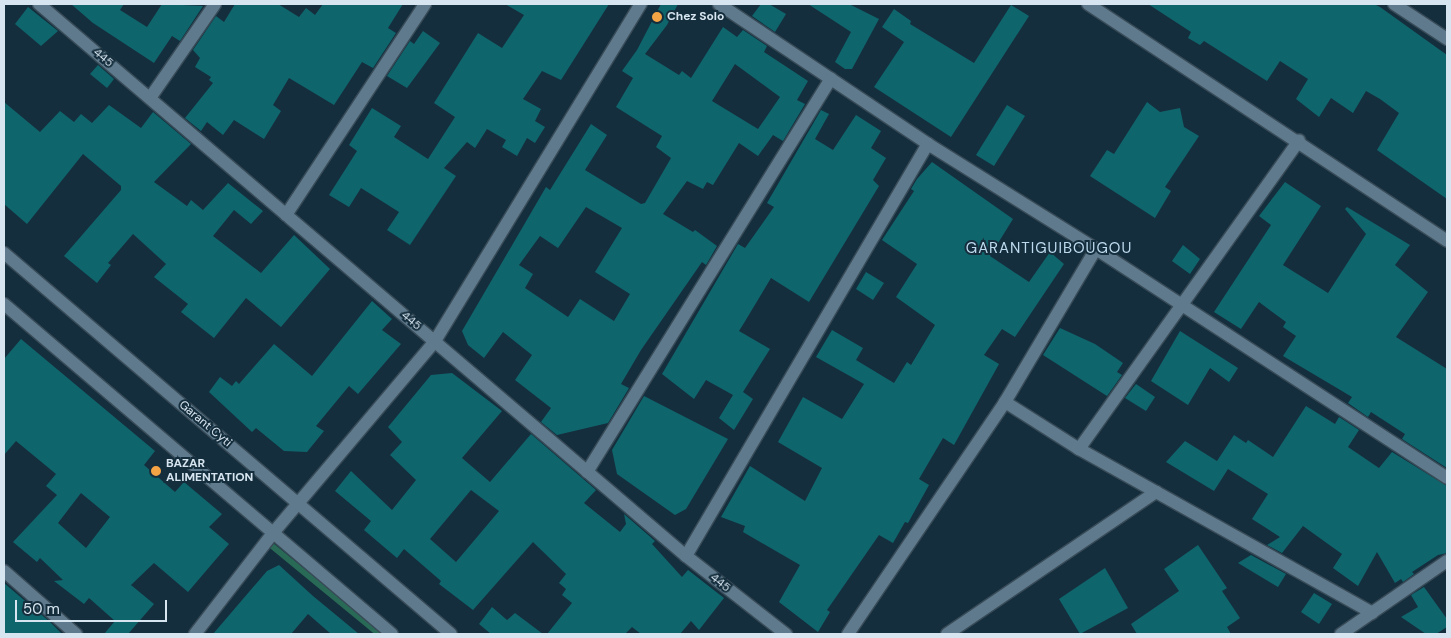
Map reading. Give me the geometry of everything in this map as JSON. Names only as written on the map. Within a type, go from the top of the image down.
[{"type":"street","name":"445","points":[[39,4],[686,556],[786,634]]},
{"type":"street","points":[[150,98],[215,4]]},
{"type":"street","points":[[286,215],[425,4]]},
{"type":"street","points":[[195,634],[273,533],[435,342],[641,4]]},
{"type":"street","points":[[719,4],[928,144],[1096,249],[1447,478]]},
{"type":"street","points":[[1088,4],[1447,241]]},
{"type":"street","points":[[1394,4],[1447,39]]},
{"type":"street","points":[[587,472],[831,78]]},
{"type":"street","points":[[1079,449],[1299,142]]},
{"type":"street","points":[[686,556],[928,144]]},
{"type":"street","points":[[848,634],[1005,402],[1096,249]]},
{"type":"street","name":"Garant Cyti","points":[[4,253],[452,634]]},
{"type":"street","points":[[4,304],[392,634]]},
{"type":"street","points":[[1005,402],[1079,449],[1372,613]]},
{"type":"street","points":[[947,634],[1156,492]]},
{"type":"street","points":[[1341,634],[1447,561]]},
{"type":"street","points":[[4,571],[76,634]]},
{"type":"building","points":[[71,4],[124,4],[120,10],[147,27],[162,4],[203,6],[180,41],[172,36],[154,63],[93,23]]},
{"type":"building","points":[[235,4],[278,4],[299,17],[306,8],[315,15],[323,4],[403,4],[388,28],[396,33],[373,68],[362,62],[334,105],[289,78],[273,105],[281,111],[264,139],[234,120],[223,135],[207,122],[201,131],[185,118],[213,83],[209,80],[211,77],[195,67],[200,58],[193,50],[216,16],[224,22]]},
{"type":"building","points":[[505,4],[609,4],[561,80],[542,71],[523,99],[541,109],[535,121],[545,127],[535,143],[527,138],[517,156],[502,147],[506,140],[487,129],[475,148],[467,142],[444,168],[456,176],[410,245],[387,230],[399,212],[361,188],[349,207],[329,195],[357,151],[349,145],[372,108],[401,126],[394,137],[428,159],[455,117],[434,103],[478,33],[502,48],[524,15]]},
{"type":"building","points":[[661,4],[678,4],[667,25],[645,54],[679,75],[682,71],[691,78],[723,27],[737,37],[743,30],[767,46],[764,52],[808,81],[797,100],[805,104],[783,141],[773,135],[758,156],[739,143],[713,185],[707,182],[703,189],[687,181],[663,214],[693,232],[695,230],[717,246],[706,265],[702,262],[641,350],[621,384],[629,388],[608,423],[557,435],[541,422],[551,408],[515,380],[532,355],[503,332],[484,358],[468,345],[462,331],[546,187],[550,190],[591,124],[607,135],[585,170],[641,204],[645,203],[671,158],[656,147],[662,136],[616,107],[633,78],[622,71],[637,50]],"holes":[[[735,64],[780,97],[758,129],[712,101]],[[586,207],[622,228],[595,272],[630,294],[614,321],[580,299],[568,317],[525,288],[533,274],[519,265],[540,236],[558,248]]]},
{"type":"building","points":[[761,4],[769,4],[786,14],[775,32],[752,16]]},
{"type":"building","points":[[808,4],[849,4],[879,19],[852,69],[845,69],[835,62],[851,32]]},
{"type":"building","points":[[1148,4],[1374,4],[1380,7],[1447,55],[1447,199],[1377,150],[1399,113],[1380,99],[1366,91],[1353,113],[1331,98],[1319,117],[1296,99],[1308,79],[1280,61],[1267,81],[1204,41],[1200,45],[1188,38],[1191,32]]},
{"type":"building","points":[[1011,5],[1029,16],[951,137],[874,87],[904,42],[882,27],[894,9],[911,21],[910,24],[974,63]]},
{"type":"building","points":[[28,7],[58,31],[41,46],[15,24]]},
{"type":"building","points":[[423,31],[440,43],[407,88],[387,76],[410,41],[414,44]]},
{"type":"building","points":[[98,65],[114,79],[107,88],[90,74]]},
{"type":"building","points":[[4,102],[40,132],[60,111],[74,122],[81,114],[92,123],[109,105],[141,128],[153,112],[191,144],[154,182],[187,206],[191,200],[203,210],[228,183],[263,211],[251,224],[234,210],[213,236],[261,273],[294,235],[330,269],[281,327],[246,298],[214,338],[181,312],[188,304],[154,277],[166,264],[133,234],[108,263],[111,265],[97,283],[64,256],[121,190],[121,186],[83,154],[27,224],[4,204]]},
{"type":"building","points":[[1147,102],[1160,112],[1180,108],[1184,127],[1199,136],[1165,187],[1171,191],[1155,218],[1090,176],[1107,150],[1114,154]]},
{"type":"building","points":[[1007,105],[1025,116],[994,166],[976,155]]},
{"type":"building","points":[[821,110],[829,114],[815,139],[833,150],[856,115],[881,131],[871,148],[886,158],[873,180],[879,186],[809,302],[771,278],[739,331],[770,349],[743,392],[753,399],[734,430],[719,418],[733,395],[706,380],[694,399],[662,374],[738,244],[745,248],[774,207],[767,203]]},
{"type":"building","points":[[932,162],[1013,219],[990,256],[1029,282],[1050,252],[1064,264],[1015,337],[1002,329],[984,355],[999,364],[954,445],[943,438],[919,479],[929,485],[908,523],[905,522],[893,543],[879,535],[827,610],[830,612],[818,632],[779,602],[800,565],[743,532],[745,526],[721,517],[750,466],[805,501],[822,468],[778,442],[803,397],[842,419],[864,384],[816,357],[832,330],[863,348],[856,360],[894,383],[907,362],[911,365],[935,325],[896,297],[917,264],[882,240],[914,191],[911,189],[917,179]]},
{"type":"building","points":[[1285,182],[1321,206],[1283,265],[1328,293],[1366,234],[1345,209],[1347,207],[1410,245],[1395,265],[1428,292],[1396,337],[1447,369],[1447,468],[1402,439],[1405,434],[1371,412],[1368,417],[1348,403],[1352,397],[1283,356],[1296,336],[1283,327],[1286,322],[1259,302],[1241,329],[1214,312],[1271,225],[1259,216]]},
{"type":"building","points":[[1183,245],[1200,259],[1190,274],[1172,261]]},
{"type":"building","points":[[866,272],[884,283],[873,300],[856,289]]},
{"type":"building","points":[[372,301],[392,319],[382,330],[401,344],[358,394],[349,386],[316,426],[324,431],[307,452],[284,451],[256,428],[252,432],[209,392],[220,377],[232,386],[236,381],[239,384],[274,344],[312,376]]},
{"type":"building","points":[[1060,328],[1095,344],[1123,363],[1117,372],[1122,375],[1107,396],[1043,355]]},
{"type":"building","points":[[1180,331],[1238,368],[1229,382],[1210,368],[1188,405],[1151,381]]},
{"type":"building","points":[[21,339],[155,451],[144,465],[175,492],[184,482],[222,514],[209,527],[229,544],[188,592],[154,563],[131,585],[154,604],[128,634],[104,634],[115,621],[89,598],[84,604],[54,581],[63,580],[40,558],[37,562],[13,542],[57,495],[46,486],[56,474],[16,441],[4,455],[4,359]],"holes":[[[81,493],[110,517],[86,548],[58,523]]]},
{"type":"building","points":[[452,373],[502,411],[462,458],[490,482],[531,434],[596,490],[584,503],[620,532],[626,524],[624,514],[655,541],[652,544],[682,577],[688,570],[724,598],[699,630],[691,621],[680,634],[641,634],[632,627],[625,634],[547,634],[572,603],[562,595],[566,589],[559,583],[566,574],[533,542],[473,610],[439,584],[441,581],[404,549],[397,558],[364,530],[371,521],[335,491],[351,471],[392,510],[416,480],[390,455],[402,442],[388,427],[431,375]],"holes":[[[471,490],[499,511],[456,562],[430,539]]]},
{"type":"building","points":[[1136,384],[1155,397],[1146,411],[1125,398]]},
{"type":"building","points":[[644,396],[728,439],[686,509],[675,515],[617,474],[612,450]]},
{"type":"building","points":[[1306,406],[1335,424],[1339,417],[1359,430],[1348,447],[1379,468],[1392,452],[1447,486],[1447,553],[1438,555],[1412,572],[1414,574],[1403,582],[1401,579],[1395,583],[1377,552],[1358,586],[1333,568],[1342,554],[1303,526],[1282,553],[1267,545],[1280,537],[1252,519],[1268,494],[1228,469],[1214,491],[1166,462],[1185,441],[1217,461],[1234,435],[1246,443],[1248,440],[1273,457]]},
{"type":"building","points":[[1198,545],[1227,588],[1222,591],[1240,618],[1227,627],[1231,634],[1137,634],[1131,624],[1179,591],[1164,569]]},
{"type":"building","points":[[1251,555],[1286,574],[1278,587],[1238,563]]},
{"type":"building","points":[[279,565],[359,634],[331,634],[308,614],[291,634],[213,634],[267,571]]},
{"type":"building","points":[[1105,568],[1128,608],[1080,634],[1059,599]]},
{"type":"building","points":[[4,583],[50,622],[62,634],[4,634]]},
{"type":"building","points":[[1424,587],[1447,619],[1447,627],[1436,634],[1426,634],[1401,617],[1418,607],[1411,595]]},
{"type":"building","points":[[1314,593],[1332,604],[1319,624],[1301,612]]},
{"type":"building","points":[[492,607],[507,620],[515,613],[543,634],[491,634],[479,624]]},
{"type":"waterway","points":[[272,546],[379,634]]},
{"type":"place","name":"Chez Solo","points":[[657,17]]},
{"type":"place","name":"BAZAR ALIMENTATION","points":[[156,471]]},
{"type":"district","name":"GARANTIGUIBOUGOU","points":[[1049,249]]}]
